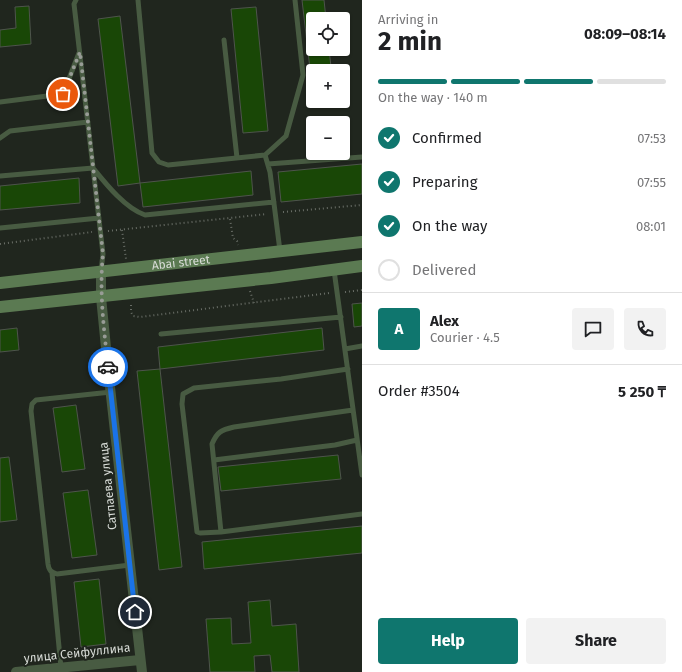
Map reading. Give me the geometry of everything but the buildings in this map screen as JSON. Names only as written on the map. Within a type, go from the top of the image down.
[{"type":"street","name":"Abai street","points":[[0,283],[362,242]]},
{"type":"street","name":"Abai street","points":[[0,307],[130,294],[362,266]]},
{"type":"street","name":"Сатпаева улица","points":[[101,272],[101,297],[142,672]]},
{"type":"street","name":"улица Сейфуллина","points":[[16,672],[140,660]]},
{"type":"lane","points":[[76,0],[74,4],[103,254],[101,272]]},
{"type":"lane","points":[[138,0],[152,153],[159,162],[168,165],[265,155],[286,136],[303,75],[295,0]]},
{"type":"lane","points":[[224,40],[237,158]]},
{"type":"lane","points":[[0,102],[63,94],[80,52]]},
{"type":"lane","points":[[0,138],[10,131],[88,122]]},
{"type":"lane","points":[[265,155],[268,164],[274,202],[280,252]]},
{"type":"lane","points":[[268,164],[362,157]]},
{"type":"lane","points":[[0,176],[93,168]]},
{"type":"lane","points":[[93,168],[122,200],[140,214],[144,215],[274,202]]},
{"type":"lane","points":[[0,228],[99,218]]},
{"type":"lane","points":[[334,270],[362,475]]},
{"type":"lane","points":[[161,334],[340,317]]},
{"type":"lane","points":[[345,349],[362,346]]},
{"type":"lane","points":[[348,369],[281,379],[194,388],[184,394],[182,404],[197,532],[221,532],[362,514]]},
{"type":"lane","points":[[61,668],[52,572],[49,570],[48,564],[38,488],[31,411],[32,404],[36,400],[111,392]]},
{"type":"lane","points":[[221,532],[212,444],[216,435],[223,430],[234,427],[353,410]]},
{"type":"lane","points":[[214,460],[335,445],[357,440]]},
{"type":"lane","points":[[52,572],[57,574],[130,565]]},
{"type":"path","points":[[0,244],[100,231],[362,205]]},
{"type":"path","points":[[230,218],[233,238],[237,241],[241,256]]},
{"type":"path","points":[[122,230],[126,269]]},
{"type":"path","points":[[130,294],[131,312],[133,316],[140,317],[362,290]]},
{"type":"way so far","points":[[63,94],[80,52],[103,254],[101,297],[108,367]]},
{"type":"route","points":[[108,367],[135,612]]}]
